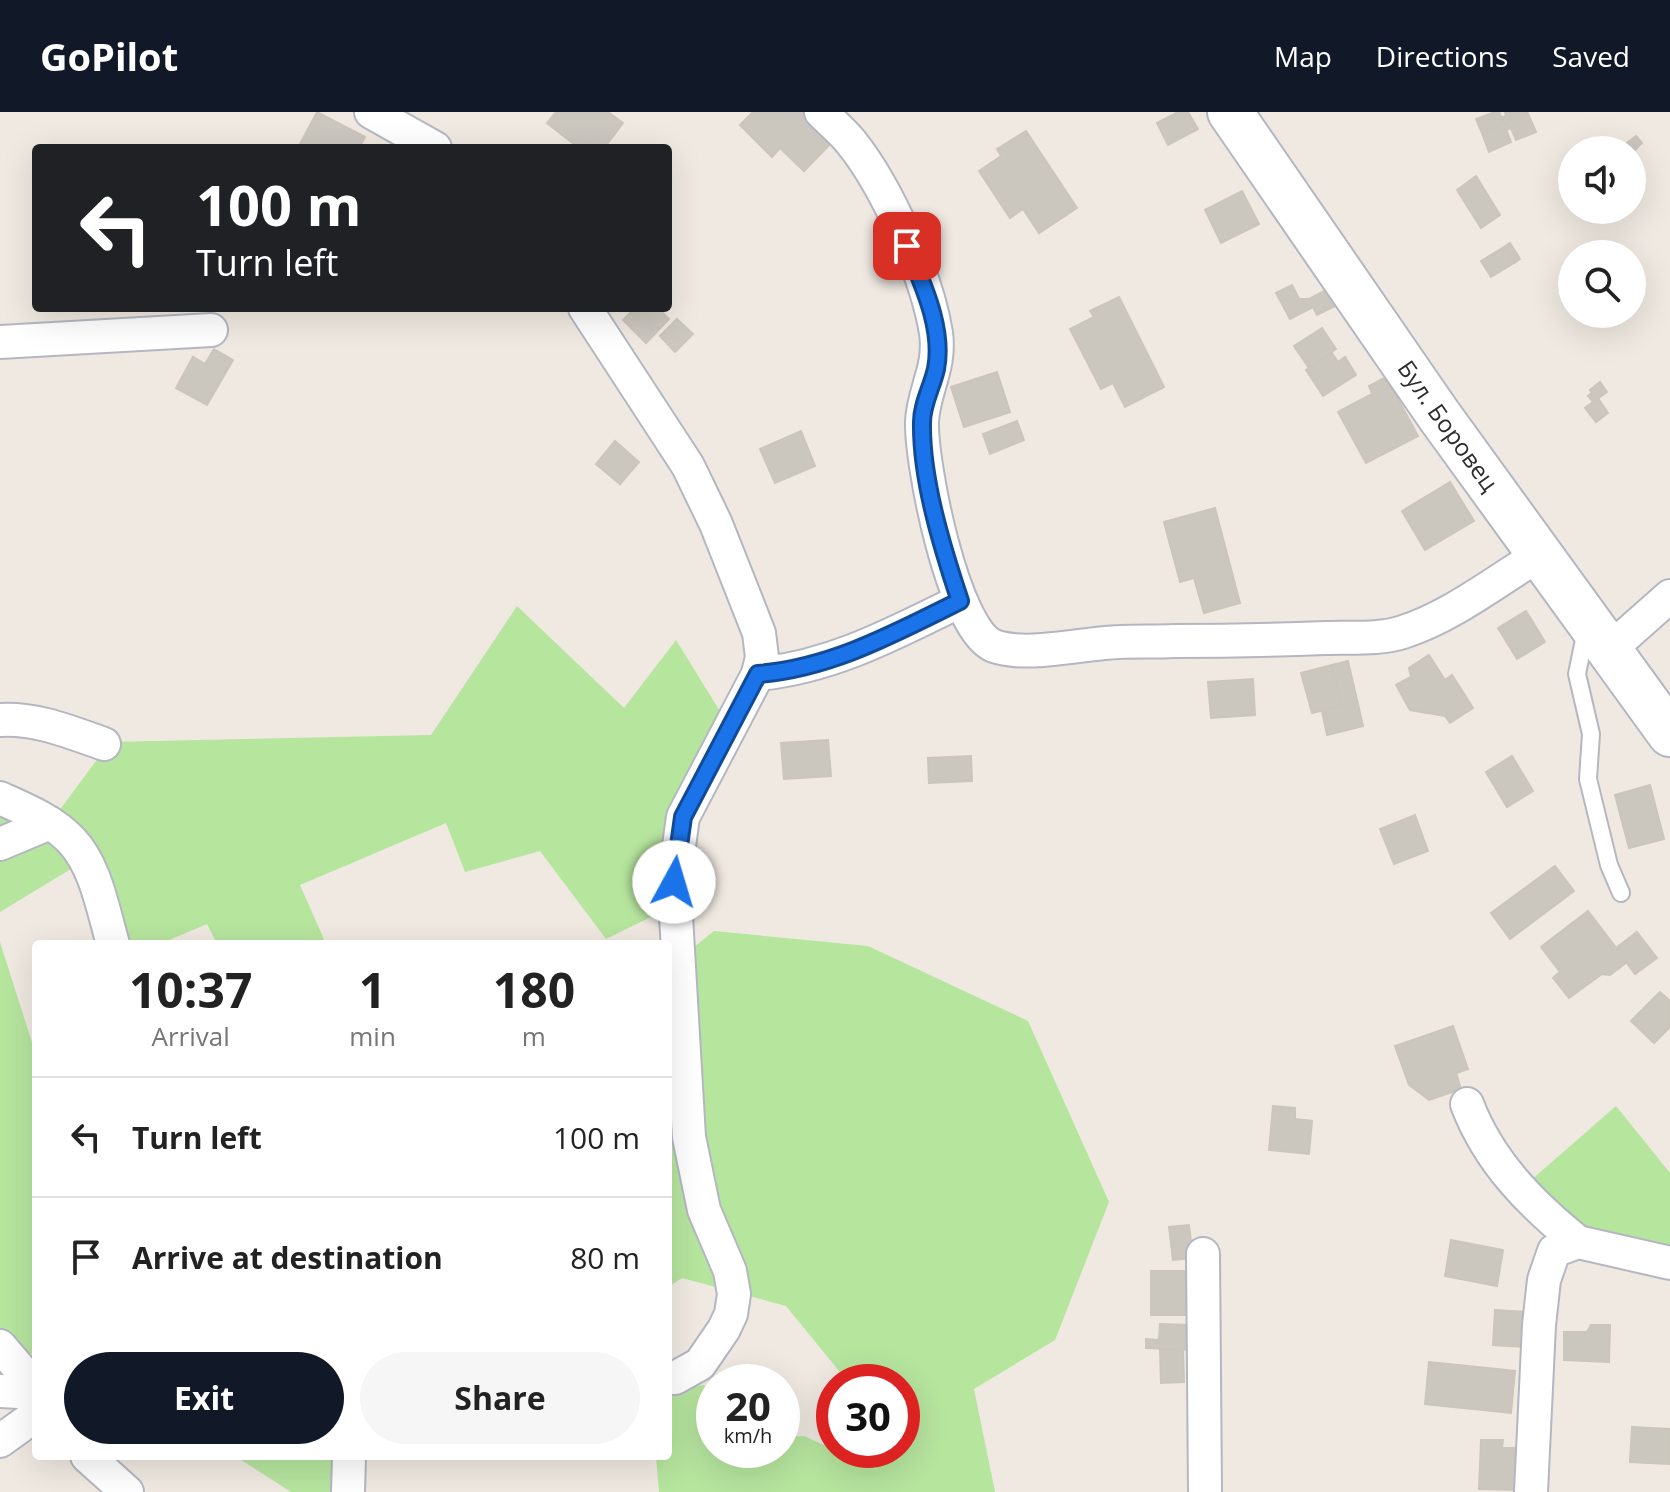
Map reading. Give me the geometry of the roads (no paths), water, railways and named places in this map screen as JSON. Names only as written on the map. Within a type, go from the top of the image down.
[{"type":"street","points":[[371,112],[428,144]]},
{"type":"street","points":[[821,112],[850,141],[882,188],[930,307],[937,336],[936,368],[922,419],[923,444],[947,561],[960,601],[973,628],[984,641],[996,647],[1021,650],[1119,642],[1400,634],[1443,615],[1539,555]]},
{"type":"street","name":"Бул. Боровец","points":[[1230,112],[1392,348],[1670,734]]},
{"type":"street","points":[[588,312],[688,466],[716,524],[759,633],[762,657],[758,674],[683,817],[677,853],[674,882],[689,1137],[704,1210],[730,1271],[734,1294],[731,1314],[724,1329],[700,1364],[672,1378]]},
{"type":"street","points":[[0,342],[211,330]]},
{"type":"street","points":[[1598,637],[1670,596]]},
{"type":"street","points":[[758,674],[788,672],[835,658],[874,643],[960,601]]},
{"type":"street","points":[[0,720],[51,725],[104,744]]},
{"type":"street","points":[[0,798],[50,823],[72,841],[95,884],[112,940]]},
{"type":"street","points":[[0,844],[50,823]]},
{"type":"street","points":[[1467,1104],[1477,1129],[1520,1189],[1578,1242],[1670,1263]]},
{"type":"street","points":[[1531,1492],[1544,1280],[1554,1251],[1578,1242]]},
{"type":"street","points":[[1203,1254],[1205,1492]]},
{"type":"street","points":[[0,1346],[32,1385]]},
{"type":"street","points":[[0,1391],[32,1390]]},
{"type":"street","points":[[0,1441],[32,1418]]},
{"type":"street","points":[[91,1460],[127,1492]]},
{"type":"street","points":[[348,1492],[349,1460]]},
{"type":"lane","points":[[1598,637],[1577,674],[1591,734],[1588,779],[1609,865],[1621,893]]}]
